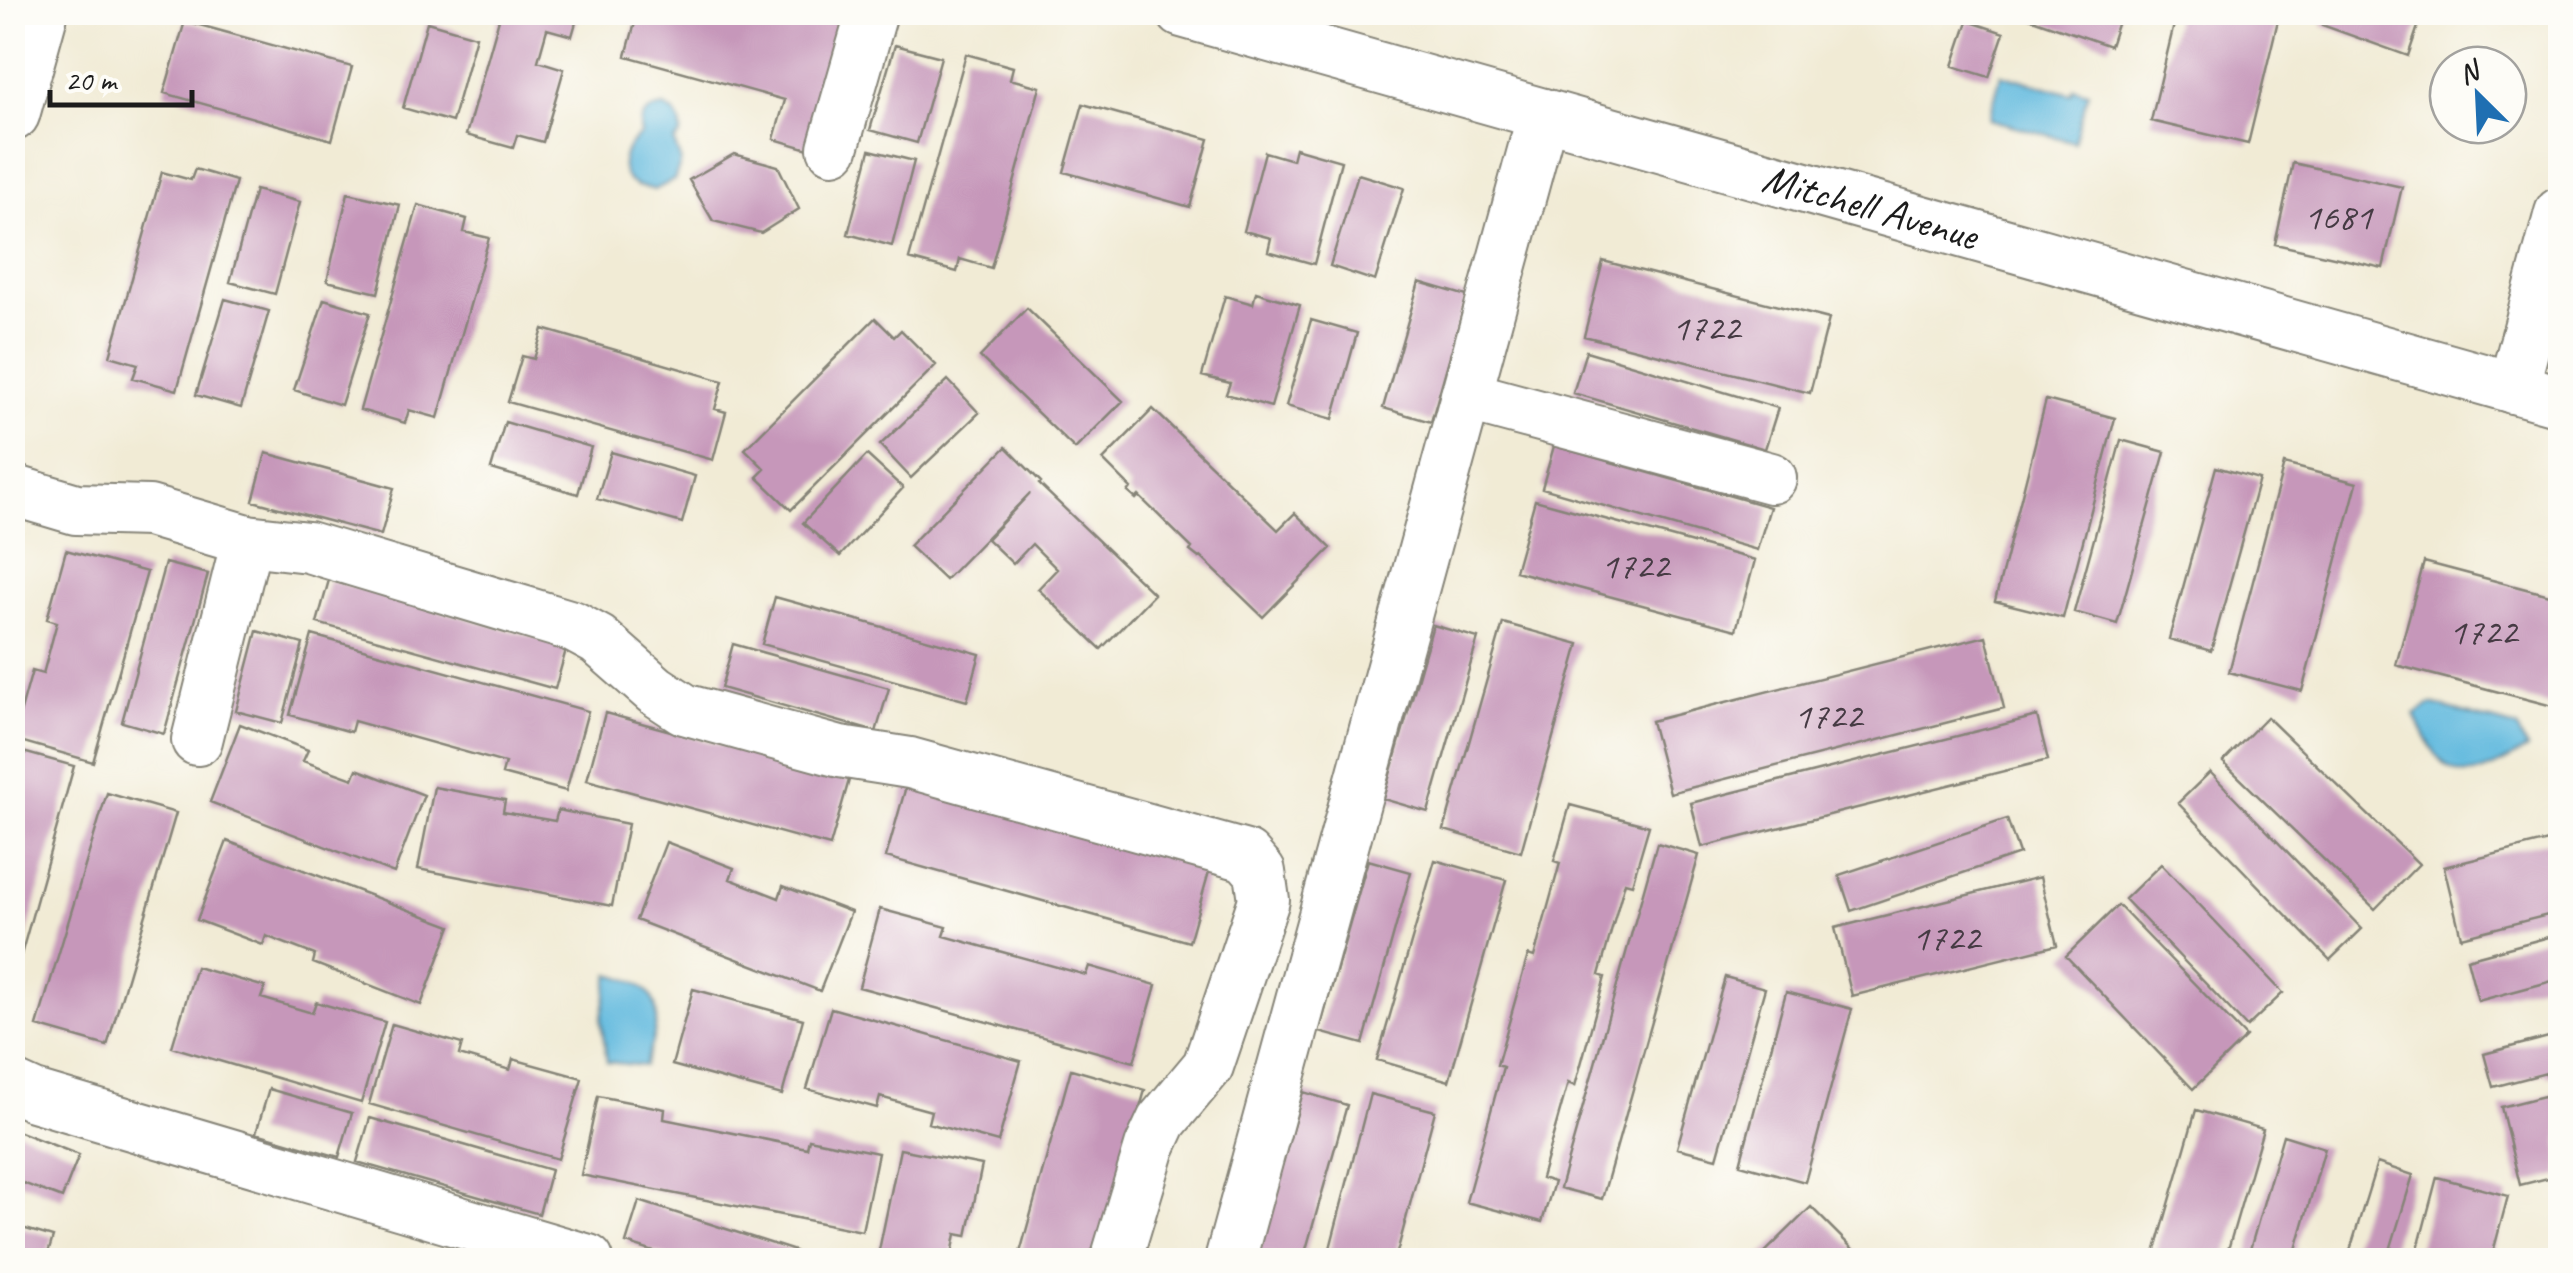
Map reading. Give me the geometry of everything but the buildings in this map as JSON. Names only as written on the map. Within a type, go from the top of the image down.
[{"type":"main road","points":[[12,112],[40,12]]},
{"type":"street","points":[[833,148],[872,12]]},
{"type":"street","name":"Mitchell Avenue","points":[[1182,12],[1269,24],[1543,114],[2560,401]]},
{"type":"street","points":[[1230,1260],[1543,114]]},
{"type":"street","points":[[2512,388],[2560,213]]},
{"type":"street","points":[[1466,396],[1771,478]]},
{"type":"street","points":[[12,490],[76,508],[150,510],[247,540],[308,547],[572,626],[598,640],[655,690],[684,709],[840,752],[910,763],[1246,856],[1260,872],[1264,900],[1208,1066],[1162,1121],[1116,1260]]},
{"type":"street","points":[[197,740],[247,540]]},
{"type":"street","points":[[12,1086],[34,1096],[588,1260]]},
{"type":"water","points":[[2001,74],[2071,94],[2074,88],[2088,92],[2074,142],[1989,119]]},
{"type":"water","points":[[664,107],[679,121],[681,135],[674,142],[681,162],[674,180],[654,190],[629,181],[623,160],[641,135],[645,115]]},
{"type":"water","points":[[2431,704],[2517,728],[2527,749],[2487,770],[2471,773],[2447,767],[2415,715]]},
{"type":"water","points":[[610,974],[642,987],[656,1006],[654,1033],[644,1066],[607,1062],[601,1021]]}]
